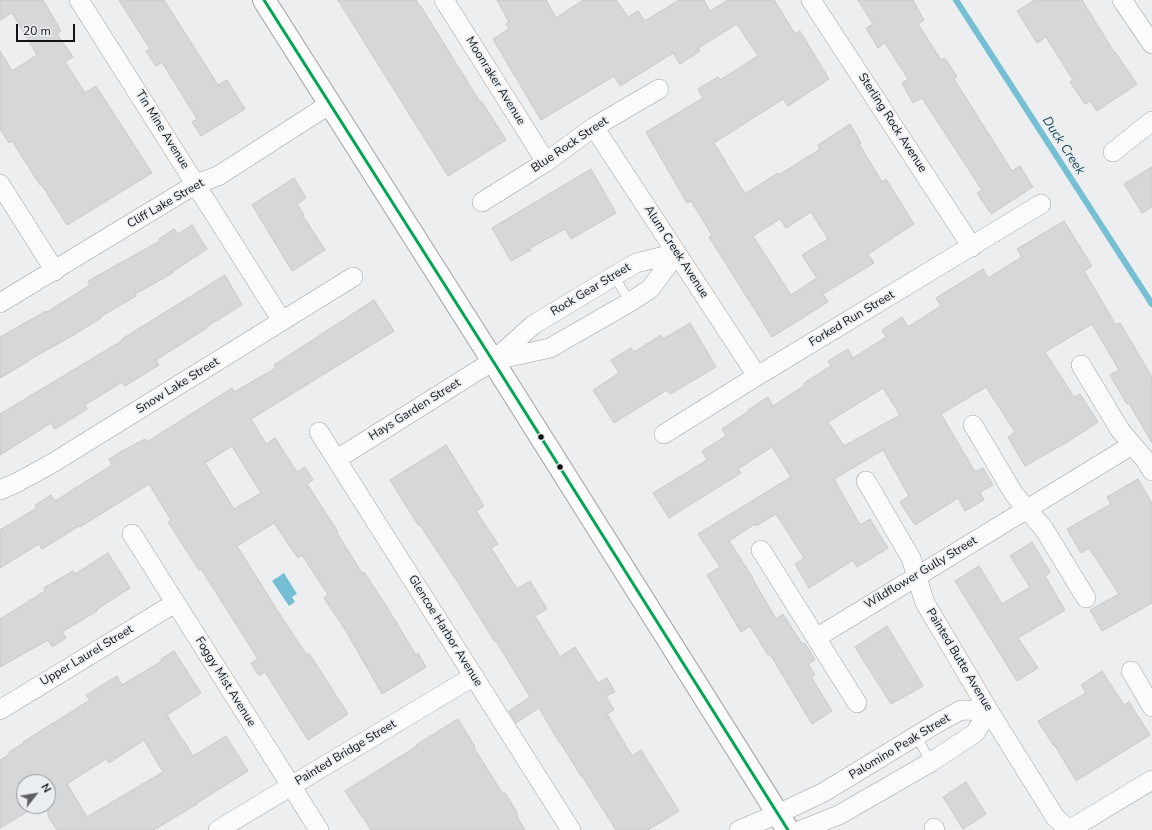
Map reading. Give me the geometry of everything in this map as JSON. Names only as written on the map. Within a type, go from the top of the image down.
[{"type":"main road","points":[[264,0],[783,822]]},
{"type":"street","name":"Tin Mine Avenue","points":[[80,0],[282,321]]},
{"type":"street","name":"Moonraker Avenue","points":[[444,0],[546,162]]},
{"type":"street","name":"Sterling Rock Avenue","points":[[811,0],[972,246]]},
{"type":"street","points":[[1122,0],[1152,44]]},
{"type":"street","name":"Blue Rock Street","points":[[482,202],[546,162],[594,127],[659,89]]},
{"type":"street","name":"Cliff Lake Street","points":[[0,303],[196,184],[218,176],[330,104]]},
{"type":"street","points":[[1113,152],[1152,121]]},
{"type":"street","name":"Alum Creek Avenue","points":[[594,127],[756,376]]},
{"type":"street","points":[[0,184],[55,271]]},
{"type":"street","name":"Forked Run Street","points":[[664,434],[756,376],[1041,204]]},
{"type":"street","points":[[493,361],[550,348],[630,302],[650,289],[677,253]]},
{"type":"street","name":"Rock Gear Street","points":[[493,361],[533,325],[636,263],[677,253]]},
{"type":"street","name":"Snow Lake Street","points":[[0,490],[51,464],[353,277]]},
{"type":"street","name":"Hays Garden Street","points":[[337,459],[493,361]]},
{"type":"street","points":[[1082,365],[1120,430],[1146,461],[1152,471]]},
{"type":"street","points":[[974,425],[1014,494],[1044,529],[1086,598]]},
{"type":"street","name":"Glencoe Harbor Avenue","points":[[319,432],[571,830]]},
{"type":"street","name":"Wildflower Gully Street","points":[[816,638],[1132,445]]},
{"type":"street","name":"Painted Butte Avenue","points":[[866,481],[911,558],[925,603],[989,711],[1055,817],[1069,830]]},
{"type":"street","name":"Foggy Mist Avenue","points":[[132,534],[319,830]]},
{"type":"street","points":[[761,550],[857,703]]},
{"type":"street","name":"Upper Laurel Street","points":[[0,710],[175,603]]},
{"type":"street","points":[[1131,671],[1152,706]]},
{"type":"street","name":"Painted Bridge Street","points":[[218,830],[474,676]]},
{"type":"street","name":"Palomino Peak Street","points":[[739,830],[783,822],[824,792],[961,710],[989,711]]},
{"type":"street","points":[[801,830],[839,815],[931,762],[975,733],[989,711]]},
{"type":"street","points":[[1069,830],[1152,780]]},
{"type":"lane","points":[[614,276],[630,302]]},
{"type":"lane","points":[[916,736],[931,762]]},
{"type":"water","points":[[284,573],[297,594],[292,597],[295,602],[289,606],[272,581]]},
{"type":"building","points":[[0,0],[43,0],[61,31],[57,34],[73,57],[65,62],[85,93],[96,86],[152,173],[67,225],[12,141],[9,143],[0,129],[0,51],[12,71],[37,55],[12,13],[0,20]]},
{"type":"building","points":[[119,0],[164,0],[218,85],[227,80],[245,109],[201,136],[192,122],[197,119],[162,62],[156,66],[146,51],[150,49]]},
{"type":"building","points":[[338,0],[416,0],[480,102],[482,102],[506,140],[448,176]]},
{"type":"building","points":[[497,0],[546,0],[556,18],[583,0],[616,0],[628,17],[638,11],[645,21],[679,0],[704,0],[710,11],[728,0],[774,0],[795,34],[800,31],[829,79],[788,106],[783,99],[714,143],[745,194],[778,173],[779,175],[820,149],[818,145],[850,124],[861,143],[859,144],[882,182],[886,179],[914,224],[868,254],[874,263],[823,294],[828,302],[772,337],[709,237],[712,235],[691,201],[687,203],[646,132],[703,98],[698,89],[718,77],[720,80],[758,56],[737,24],[698,48],[700,51],[680,64],[673,53],[620,86],[614,76],[541,120],[493,39],[509,29],[506,24],[509,22]],"holes":[[[811,212],[828,239],[802,255],[817,278],[791,295],[753,236],[780,219],[786,228]]]},
{"type":"building","points":[[858,0],[913,0],[924,20],[918,24],[941,60],[945,58],[957,77],[954,79],[1012,171],[1020,166],[1033,187],[991,214],[977,193],[982,190],[922,98],[913,103],[902,83],[908,79],[885,43],[878,48],[866,28],[873,24]]},
{"type":"building","points":[[1035,0],[1082,0],[1114,52],[1137,84],[1097,111],[1090,101],[1085,104],[1070,82],[1073,80],[1046,37],[1037,43],[1017,11]]},
{"type":"building","points":[[1152,167],[1152,207],[1142,213],[1124,184]]},
{"type":"building","points":[[591,169],[616,213],[571,239],[565,229],[530,248],[531,250],[511,261],[492,228]]},
{"type":"building","points":[[294,178],[306,198],[297,204],[325,250],[292,271],[252,205]]},
{"type":"building","points":[[1064,221],[1092,266],[1084,271],[1116,325],[1120,323],[1152,377],[1152,443],[1129,403],[1127,404],[1110,375],[1119,370],[1092,324],[1045,352],[1074,397],[1080,394],[1098,422],[1069,441],[1025,466],[1008,437],[1015,432],[986,387],[941,414],[975,472],[983,468],[993,485],[980,492],[984,500],[965,511],[958,498],[915,525],[900,502],[909,496],[883,450],[834,479],[860,525],[870,519],[888,548],[857,567],[853,560],[809,588],[795,564],[804,558],[776,514],[756,526],[755,524],[729,541],[753,578],[776,619],[783,614],[802,644],[805,643],[815,660],[808,664],[815,675],[811,677],[832,711],[812,724],[770,654],[768,655],[750,626],[741,632],[707,575],[720,567],[698,534],[791,477],[772,447],[738,469],[741,473],[669,518],[653,493],[707,460],[702,451],[726,436],[722,429],[749,411],[748,410],[768,397],[773,406],[805,385],[804,383],[831,366],[828,361],[848,349],[853,358],[886,337],[882,330],[902,317],[908,327],[941,306],[936,298],[983,269],[988,278],[1022,257],[1017,249]],"holes":[[[883,388],[900,415],[844,446],[828,422]]]},
{"type":"building","points":[[192,225],[207,249],[172,272],[173,273],[135,294],[136,296],[100,317],[101,318],[0,378],[0,337],[46,311],[47,312],[90,285],[88,281],[160,241],[159,239],[174,229],[178,234]]},
{"type":"building","points":[[225,275],[242,305],[156,360],[159,365],[125,386],[122,382],[85,405],[87,409],[55,429],[51,423],[0,455],[0,414],[123,340],[122,339]]},
{"type":"building","points":[[374,300],[394,331],[251,419],[266,444],[275,438],[297,472],[305,467],[313,480],[307,484],[362,573],[364,572],[416,655],[418,653],[426,667],[382,694],[346,631],[324,598],[328,595],[302,555],[298,558],[274,523],[237,546],[284,621],[307,655],[309,653],[348,714],[308,740],[265,672],[259,676],[251,663],[258,659],[201,569],[199,570],[168,522],[171,520],[149,484],[42,549],[39,544],[0,568],[0,530],[37,508],[35,505],[51,495],[55,501],[112,465],[109,459],[122,451],[145,439],[147,442],[232,388],[234,392],[276,368],[274,365]],"holes":[[[232,446],[261,493],[234,509],[205,463]]]},
{"type":"building","points":[[690,323],[716,367],[670,394],[667,390],[614,423],[593,390],[619,373],[611,360],[631,348],[634,352],[661,335],[663,339]]},
{"type":"building","points":[[446,445],[484,506],[476,511],[498,544],[491,548],[517,589],[530,581],[547,609],[535,616],[560,657],[575,647],[598,683],[607,678],[615,692],[606,696],[614,710],[607,714],[632,756],[641,750],[679,811],[648,830],[616,830],[559,742],[539,708],[516,723],[509,711],[530,697],[496,641],[495,642],[457,581],[420,525],[418,525],[390,480]]},
{"type":"building","points":[[1138,479],[1152,503],[1152,603],[1102,631],[1090,610],[1119,594],[1089,548],[1081,553],[1067,529],[1111,504],[1107,497]]},
{"type":"building","points":[[1032,542],[1050,572],[1045,576],[1065,610],[1018,638],[1038,668],[1017,681],[955,581],[979,566],[1002,604],[1030,587],[1010,556]]},
{"type":"building","points":[[108,553],[130,588],[96,610],[97,611],[62,632],[66,638],[52,647],[48,640],[0,667],[0,619],[45,591],[44,588],[73,571],[75,574]]},
{"type":"building","points":[[887,626],[923,686],[891,704],[855,647]]},
{"type":"building","points":[[174,651],[201,693],[167,715],[193,756],[226,736],[248,771],[154,830],[57,830],[48,816],[48,814],[56,814],[56,774],[16,774],[16,814],[24,814],[0,828],[0,760],[10,754],[9,752],[24,743],[23,742],[90,700],[86,695],[117,676],[122,685],[162,661],[161,659]],"holes":[[[144,740],[163,772],[87,817],[67,784],[106,759],[109,763]]]},
{"type":"building","points":[[1102,671],[1124,705],[1129,702],[1150,735],[1076,781],[1054,744],[1053,745],[1038,721],[1086,693],[1081,685]]},
{"type":"building","points":[[458,719],[475,747],[474,748],[503,794],[505,793],[518,814],[516,815],[525,830],[371,830],[345,791]]},
{"type":"building","points":[[966,782],[986,814],[963,829],[943,797]]},
{"type":"waterway","name":"Duck Creek","points":[[956,0],[1152,304]]},
{"type":"transit line","points":[[264,0],[788,830]]}]
